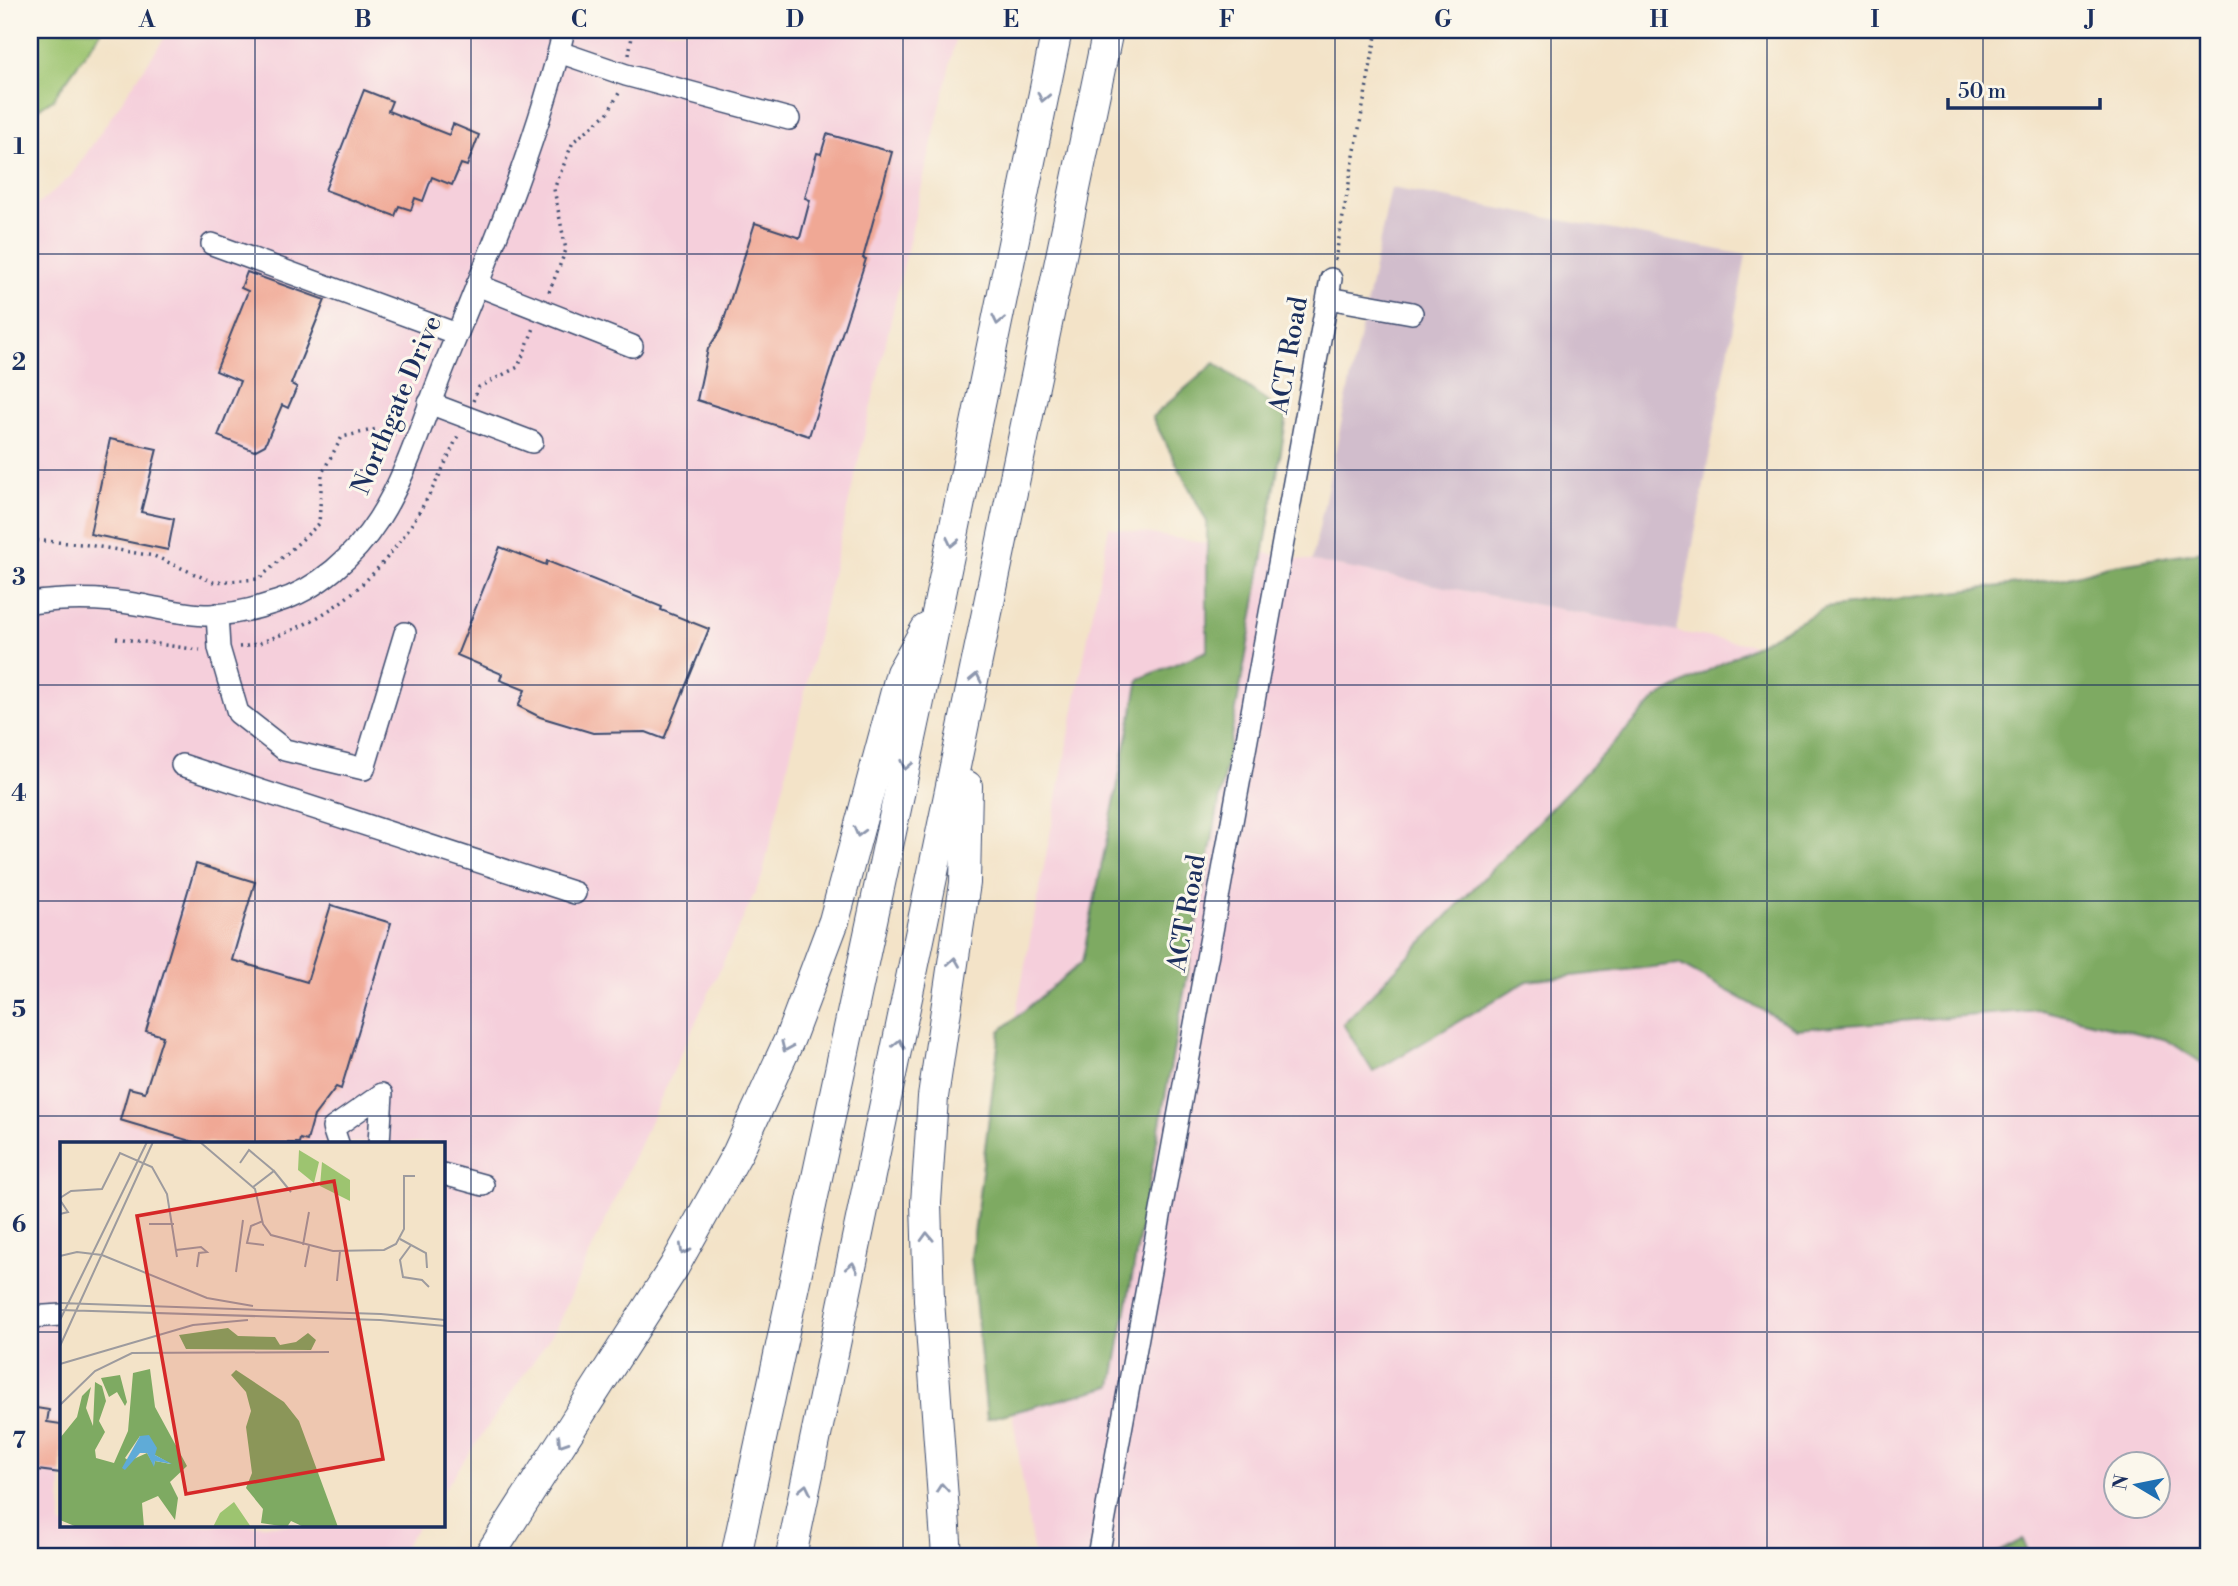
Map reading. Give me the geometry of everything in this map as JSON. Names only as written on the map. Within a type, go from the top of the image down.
[{"type":"highway","points":[[736,1556],[939,608],[1057,30]]},
{"type":"highway","points":[[791,1556],[968,715],[1108,30]]},
{"type":"highway","points":[[489,1556],[674,1267],[738,1152],[790,1038],[834,921],[901,673],[939,608]]},
{"type":"highway","points":[[947,1556],[929,1300],[926,1203],[933,1097],[965,883],[968,715]]},
{"type":"street","name":"Northgate Drive","points":[[30,603],[101,600],[174,613],[238,612],[280,601],[335,569],[378,521],[392,496],[514,190],[564,30]]},
{"type":"street","points":[[559,52],[626,75],[789,119]]},
{"type":"street","points":[[212,244],[457,334]]},
{"type":"street","points":[[477,285],[632,346]]},
{"type":"street","points":[[1329,289],[1412,313]]},
{"type":"street","name":"ACT Road","points":[[1098,1556],[1329,289]]},
{"type":"street","points":[[429,403],[531,442]]},
{"type":"street","points":[[217,614],[219,649],[238,713],[285,750],[364,769],[405,633]]},
{"type":"street","points":[[181,765],[575,893]]},
{"type":"street","points":[[338,1142],[332,1128],[382,1094],[379,1142]]},
{"type":"street","points":[[444,1174],[483,1185]]},
{"type":"street","points":[[30,1317],[60,1315]]},
{"type":"path","points":[[466,417],[479,387],[518,368],[566,250],[554,189],[573,142],[607,114],[626,75],[633,30]]},
{"type":"path","points":[[1329,289],[1377,30]]},
{"type":"path","points":[[30,540],[82,544],[154,556],[213,582],[259,579],[318,524],[322,473],[342,437],[377,429],[414,440]]},
{"type":"shaded area","points":[[170,30],[958,30],[762,877],[555,1330],[444,1490],[444,1142],[60,1142],[60,1526],[418,1526],[397,1556],[30,1556],[30,211],[71,176]]},
{"type":"shaded area","points":[[1391,188],[1746,255],[1677,632],[1312,561]]},
{"type":"shaded area","points":[[1109,527],[1312,561],[1677,632],[2208,720],[2208,1556],[1034,1556],[980,1200]]},
{"type":"green space","points":[[30,30],[102,30],[53,99],[30,114]]},
{"type":"green space","points":[[1215,363],[1287,416],[1247,650],[1112,1386],[987,1419],[971,1257],[1000,1031],[1082,962],[1139,679],[1207,651],[1207,522],[1152,417]]},
{"type":"green space","points":[[2208,550],[2208,1067],[2167,1040],[2041,1010],[1797,1029],[1679,964],[1527,981],[1373,1072],[1343,1024],[1657,698],[1825,608],[2065,578],[2108,566]]},
{"type":"green space","points":[[2023,1539],[2030,1556],[1991,1556]]},
{"type":"building","points":[[364,90],[392,101],[388,111],[449,135],[453,124],[479,135],[467,166],[461,164],[452,185],[432,177],[423,201],[415,198],[411,210],[399,206],[395,216],[325,190]]},
{"type":"building","points":[[827,134],[892,152],[863,258],[866,259],[809,436],[697,400],[708,349],[721,329],[755,223],[800,238],[810,200],[805,198],[817,153],[821,154]]},
{"type":"building","points":[[247,272],[325,300],[291,384],[297,387],[288,408],[282,405],[265,445],[254,451],[218,436],[240,381],[216,371],[248,291],[241,288]]},
{"type":"building","points":[[110,439],[157,449],[141,512],[174,519],[168,550],[90,534]]},
{"type":"building","points":[[500,547],[546,565],[547,561],[709,629],[664,739],[646,732],[593,733],[540,717],[518,706],[525,690],[500,680],[502,674],[457,655]]},
{"type":"building","points":[[196,864],[255,882],[232,960],[307,982],[331,905],[391,923],[341,1089],[336,1087],[314,1116],[307,1141],[194,1142],[120,1120],[129,1088],[145,1092],[163,1036],[146,1031]]},
{"type":"building","points":[[30,1407],[49,1410],[47,1422],[60,1424],[60,1473],[30,1469]]}]
